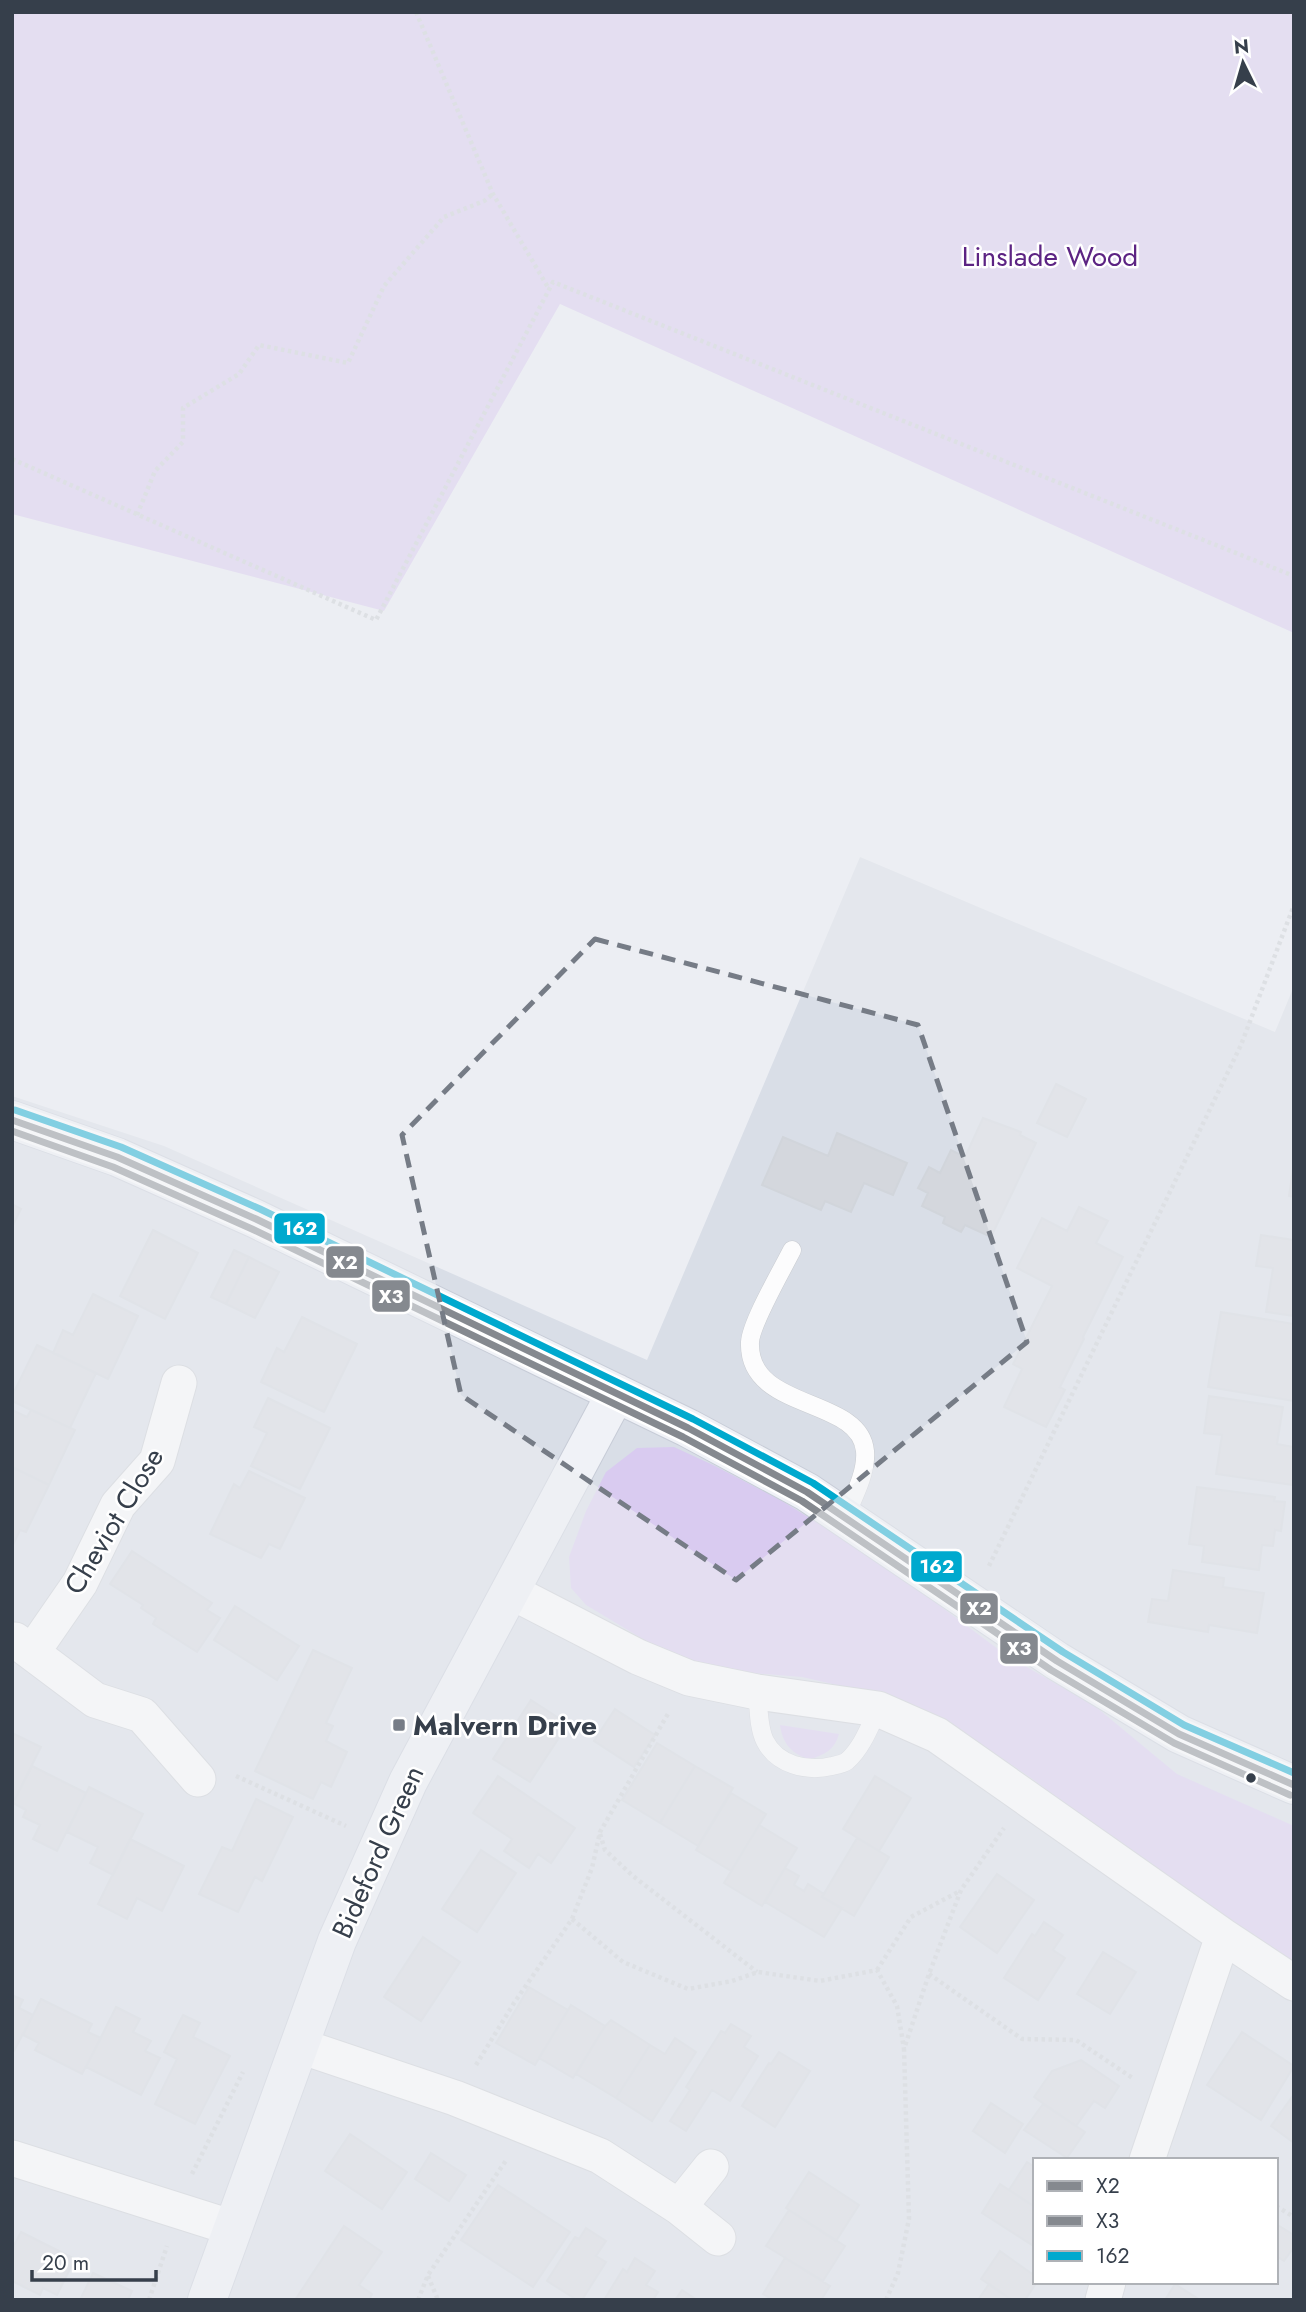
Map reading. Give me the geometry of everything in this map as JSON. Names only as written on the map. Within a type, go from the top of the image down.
[{"type":"street","points":[[12,1120],[117,1157],[244,1214],[688,1428],[795,1485],[971,1605],[1179,1734],[1294,1785]]},
{"type":"street","name":"Cheviot Close","points":[[22,1645],[80,1583],[118,1505],[157,1461],[179,1382]]},
{"type":"street","name":"Bideford Green","points":[[207,2300],[337,1941],[408,1782],[616,1394]]},
{"type":"street","points":[[510,1591],[638,1657],[689,1678],[757,1692],[878,1709],[937,1735],[1024,1798],[1294,1983]]},
{"type":"street","points":[[22,1645],[95,1700],[142,1715],[198,1779]]},
{"type":"street","points":[[1148,2158],[1223,1936]]},
{"type":"street","points":[[300,2046],[455,2098],[600,2156],[679,2207],[719,2238]]},
{"type":"street","points":[[12,2158],[233,2228]]},
{"type":"street","points":[[679,2207],[711,2167]]},
{"type":"lane","points":[[792,1250],[753,1327],[751,1355],[755,1370],[766,1383],[842,1419],[861,1438],[865,1451],[864,1468],[845,1517]]},
{"type":"lane","points":[[757,1692],[764,1738],[771,1751],[786,1762],[806,1769],[825,1768],[845,1762],[866,1736],[878,1709]]},
{"type":"path","points":[[416,12],[493,194],[549,289]]},
{"type":"path","points":[[137,515],[155,471],[183,442],[183,408],[239,374],[259,345],[348,363],[384,286],[444,216],[484,201],[493,194]]},
{"type":"path","points":[[12,460],[376,620],[553,282],[1294,576]]},
{"type":"path","points":[[971,1605],[1241,1045],[1294,905]]},
{"type":"path","points":[[455,2098],[514,2003],[572,1919],[592,1868],[600,1832],[689,1678]]},
{"type":"path","points":[[198,1779],[232,1774],[382,1842]]},
{"type":"path","points":[[904,2049],[961,1890],[1024,1798]]},
{"type":"path","points":[[600,1832],[605,1850],[633,1876],[758,1972]]},
{"type":"path","points":[[572,1919],[623,1962],[688,1989],[732,1981],[758,1972],[820,1981],[877,1970],[911,1917],[961,1890]]},
{"type":"path","points":[[877,1970],[897,2006],[904,2049],[909,2219],[898,2273],[886,2300]]},
{"type":"path","points":[[929,1974],[1023,2039],[1076,2040],[1166,2101]]},
{"type":"path","points":[[418,2300],[428,2275],[529,2126]]},
{"type":"path","points":[[1278,2207],[1294,2217]]},
{"type":"path","points":[[149,2300],[169,2241]]},
{"type":"path","points":[[428,2275],[438,2300]]},
{"type":"highlighted area","points":[[595,939],[918,1025],[1027,1342],[736,1580],[461,1395],[402,1135]]},
{"type":"shaded area","points":[[860,857],[1275,1032],[1294,986],[1294,2300],[12,2300],[12,1096],[164,1146],[647,1360]]},
{"type":"green space","name":"Linslade Wood","points":[[12,12],[1294,12],[1294,633],[560,304],[384,611],[12,514]]},
{"type":"green space","points":[[674,1447],[782,1501],[842,1538],[908,1582],[1006,1655],[1096,1707],[1177,1774],[1294,1826],[1294,1968],[1192,1898],[1031,1778],[983,1746],[881,1695],[802,1677],[751,1673],[687,1661],[651,1644],[586,1605],[571,1588],[569,1557],[586,1511],[606,1472],[637,1448]]},
{"type":"green space","points":[[780,1725],[839,1734],[829,1751],[810,1759],[798,1755],[789,1747]]},
{"type":"building","points":[[1056,1084],[1086,1099],[1067,1137],[1037,1123]]},
{"type":"building","points":[[983,1118],[1021,1132],[1020,1135],[1036,1143],[991,1237],[965,1225],[961,1232],[943,1223],[945,1217],[922,1206],[928,1193],[918,1188],[929,1167],[940,1173],[951,1150],[965,1157]]},
{"type":"building","points":[[837,1133],[907,1163],[893,1195],[864,1183],[851,1212],[825,1201],[821,1210],[762,1185],[783,1137],[828,1156]]},
{"type":"building","points":[[1294,1169],[1294,1197],[1289,1196]]},
{"type":"building","points":[[12,1204],[21,1209],[12,1227]]},
{"type":"building","points":[[1079,1207],[1108,1221],[1096,1243],[1123,1257],[1060,1387],[1065,1390],[1046,1427],[1004,1407],[1022,1369],[1013,1364],[1052,1286],[1017,1268],[1042,1218],[1067,1231]]},
{"type":"building","points":[[153,1230],[198,1253],[165,1319],[120,1296]]},
{"type":"building","points":[[1261,1235],[1294,1240],[1294,1316],[1266,1312],[1273,1268],[1256,1266]]},
{"type":"building","points":[[234,1250],[249,1257],[226,1304],[211,1297]]},
{"type":"building","points":[[249,1257],[279,1272],[255,1318],[226,1304]]},
{"type":"building","points":[[93,1294],[138,1316],[108,1379],[53,1353],[63,1330],[73,1335]]},
{"type":"building","points":[[1221,1312],[1294,1324],[1294,1401],[1208,1387]]},
{"type":"building","points":[[302,1317],[357,1344],[324,1412],[261,1382],[277,1348],[284,1352]]},
{"type":"building","points":[[37,1345],[96,1373],[70,1428],[12,1401]]},
{"type":"building","points":[[1209,1396],[1283,1407],[1277,1444],[1294,1447],[1293,1485],[1216,1474],[1222,1435],[1204,1433]]},
{"type":"building","points":[[268,1398],[330,1428],[300,1489],[251,1466],[267,1433],[254,1427]]},
{"type":"building","points":[[12,1410],[27,1417],[31,1410],[75,1430],[49,1485],[12,1467]]},
{"type":"building","points":[[12,1467],[49,1485],[26,1532],[20,1530],[12,1547]]},
{"type":"building","points":[[249,1471],[305,1498],[280,1549],[269,1544],[261,1558],[210,1534],[234,1484],[240,1488]]},
{"type":"building","points":[[1197,1487],[1275,1497],[1274,1501],[1285,1502],[1281,1531],[1275,1530],[1273,1546],[1262,1545],[1259,1570],[1202,1562],[1204,1546],[1189,1544]]},
{"type":"building","points":[[132,1551],[212,1603],[207,1610],[220,1618],[197,1652],[153,1624],[156,1618],[141,1608],[143,1605],[110,1584]]},
{"type":"building","points":[[1173,1570],[1224,1578],[1223,1587],[1264,1593],[1257,1633],[1209,1625],[1208,1632],[1148,1622],[1152,1599],[1168,1601]]},
{"type":"building","points":[[235,1606],[299,1646],[277,1680],[214,1640]]},
{"type":"building","points":[[313,1650],[352,1668],[326,1723],[333,1726],[326,1741],[347,1752],[331,1787],[321,1782],[313,1799],[255,1771]]},
{"type":"building","points":[[531,1700],[568,1724],[530,1782],[493,1759]]},
{"type":"building","points":[[615,1709],[655,1735],[634,1767],[594,1741]]},
{"type":"building","points":[[12,1733],[41,1747],[13,1803],[12,1803]]},
{"type":"building","points":[[657,1743],[695,1766],[660,1823],[622,1800]]},
{"type":"building","points":[[32,1766],[86,1793],[57,1851],[33,1839],[40,1825],[23,1817],[26,1810],[13,1803]]},
{"type":"building","points":[[695,1766],[733,1788],[698,1846],[660,1823]]},
{"type":"building","points":[[498,1776],[575,1828],[551,1863],[538,1854],[529,1868],[504,1851],[512,1839],[473,1813]]},
{"type":"building","points":[[875,1776],[911,1798],[879,1851],[843,1829]]},
{"type":"building","points":[[89,1787],[143,1814],[113,1875],[90,1863],[98,1847],[67,1832]]},
{"type":"building","points":[[731,1793],[766,1814],[731,1871],[696,1850]]},
{"type":"building","points":[[256,1799],[293,1817],[262,1881],[255,1877],[238,1912],[199,1894],[222,1847],[232,1851]]},
{"type":"building","points":[[759,1825],[797,1848],[762,1906],[724,1883]]},
{"type":"building","points":[[857,1838],[889,1857],[854,1916],[822,1897]]},
{"type":"building","points":[[130,1839],[184,1866],[162,1911],[137,1898],[127,1919],[98,1904]]},
{"type":"building","points":[[481,1850],[516,1873],[477,1932],[442,1909]]},
{"type":"building","points":[[785,1868],[799,1876],[794,1885],[804,1891],[808,1884],[824,1894],[822,1897],[842,1908],[824,1937],[765,1902]]},
{"type":"building","points":[[997,1874],[1034,1900],[997,1953],[960,1927]]},
{"type":"building","points":[[1044,1922],[1063,1935],[1053,1950],[1065,1958],[1038,2000],[1004,1978],[1032,1934],[1035,1936]]},
{"type":"building","points":[[423,1937],[460,1962],[421,2021],[384,1997]]},
{"type":"building","points":[[1103,1952],[1136,1972],[1110,2014],[1077,1994]]},
{"type":"building","points":[[529,1987],[568,2010],[535,2065],[496,2043]]},
{"type":"building","points":[[12,1995],[23,2000],[19,2008],[33,2015],[14,2051],[12,2050]]},
{"type":"building","points":[[41,1999],[92,2024],[88,2032],[101,2038],[82,2074],[35,2050],[39,2043],[23,2035]]},
{"type":"building","points":[[571,2005],[605,2026],[573,2078],[539,2058]]},
{"type":"building","points":[[116,2007],[140,2019],[133,2032],[151,2041],[145,2051],[160,2058],[141,2095],[86,2067]]},
{"type":"building","points":[[183,2015],[200,2023],[193,2037],[230,2056],[195,2124],[155,2104],[177,2059],[164,2052]]},
{"type":"building","points":[[611,2020],[650,2045],[616,2098],[576,2074]]},
{"type":"building","points":[[731,2024],[751,2036],[744,2047],[758,2056],[730,2101],[712,2090],[686,2131],[670,2121],[690,2090],[686,2087],[721,2031],[725,2033]]},
{"type":"building","points":[[1242,2032],[1294,2066],[1261,2120],[1207,2085]]},
{"type":"building","points":[[675,2038],[696,2052],[652,2121],[616,2098],[650,2045],[665,2054]]},
{"type":"building","points":[[779,2052],[810,2071],[775,2127],[742,2106]]},
{"type":"building","points":[[1081,2060],[1119,2086],[1105,2108],[1094,2101],[1076,2126],[1034,2097],[1052,2071]]},
{"type":"building","points":[[1294,2094],[1294,2143],[1271,2126]]},
{"type":"building","points":[[991,2103],[1023,2124],[1005,2153],[973,2131]]},
{"type":"building","points":[[1043,2104],[1085,2132],[1067,2158],[1024,2130]]},
{"type":"building","points":[[350,2134],[407,2172],[382,2209],[325,2171]]},
{"type":"building","points":[[431,2153],[466,2175],[449,2201],[415,2179]]},
{"type":"building","points":[[1027,2162],[1033,2166],[1033,2206],[1009,2190]]},
{"type":"building","points":[[809,2172],[859,2205],[836,2241],[786,2208]]},
{"type":"building","points":[[1000,2184],[1033,2206],[1033,2246],[982,2213]]},
{"type":"building","points":[[498,2185],[570,2232],[533,2287],[461,2240]]},
{"type":"building","points":[[789,2210],[845,2246],[823,2281],[766,2246]]},
{"type":"building","points":[[1278,2225],[1294,2235],[1294,2247],[1284,2261],[1278,2257]]},
{"type":"building","points":[[344,2226],[382,2252],[359,2285],[372,2294],[369,2300],[295,2300]]},
{"type":"building","points":[[586,2228],[606,2241],[596,2256],[606,2262],[582,2300],[577,2300],[547,2281],[575,2237],[579,2239]]},
{"type":"building","points":[[21,2232],[75,2259],[57,2295],[43,2288],[40,2295],[12,2281],[12,2249]]},
{"type":"building","points":[[1000,2251],[1033,2275],[1033,2284],[1036,2284],[1025,2300],[1012,2300],[981,2279]]},
{"type":"building","points":[[635,2258],[655,2271],[646,2285],[658,2292],[653,2300],[604,2300],[623,2269],[627,2272]]},
{"type":"building","points":[[785,2258],[830,2286],[821,2300],[773,2300],[763,2294]]},
{"type":"building","points":[[93,2273],[132,2291],[128,2300],[80,2300]]},
{"type":"building","points":[[989,2284],[1012,2300],[978,2300]]},
{"type":"building","points":[[1175,2284],[1200,2300],[1165,2300]]},
{"type":"building","points":[[682,2290],[697,2300],[675,2300]]},
{"type":"transit line","name":"162","points":[[15,1110],[121,1147],[260,1209],[693,1419],[813,1483],[1063,1652],[1184,1725],[1294,1773]]},
{"type":"transit line","name":"X2","points":[[12,1120],[117,1157],[256,1219],[688,1428],[807,1492],[1057,1661],[1179,1734],[1294,1785]]},
{"type":"transit line","name":"X3","points":[[12,1131],[113,1167],[252,1229],[683,1437],[802,1501],[1051,1670],[1174,1743],[1290,1795]]},
{"type":"place","name":"Malvern Drive","points":[[399,1725]]}]
